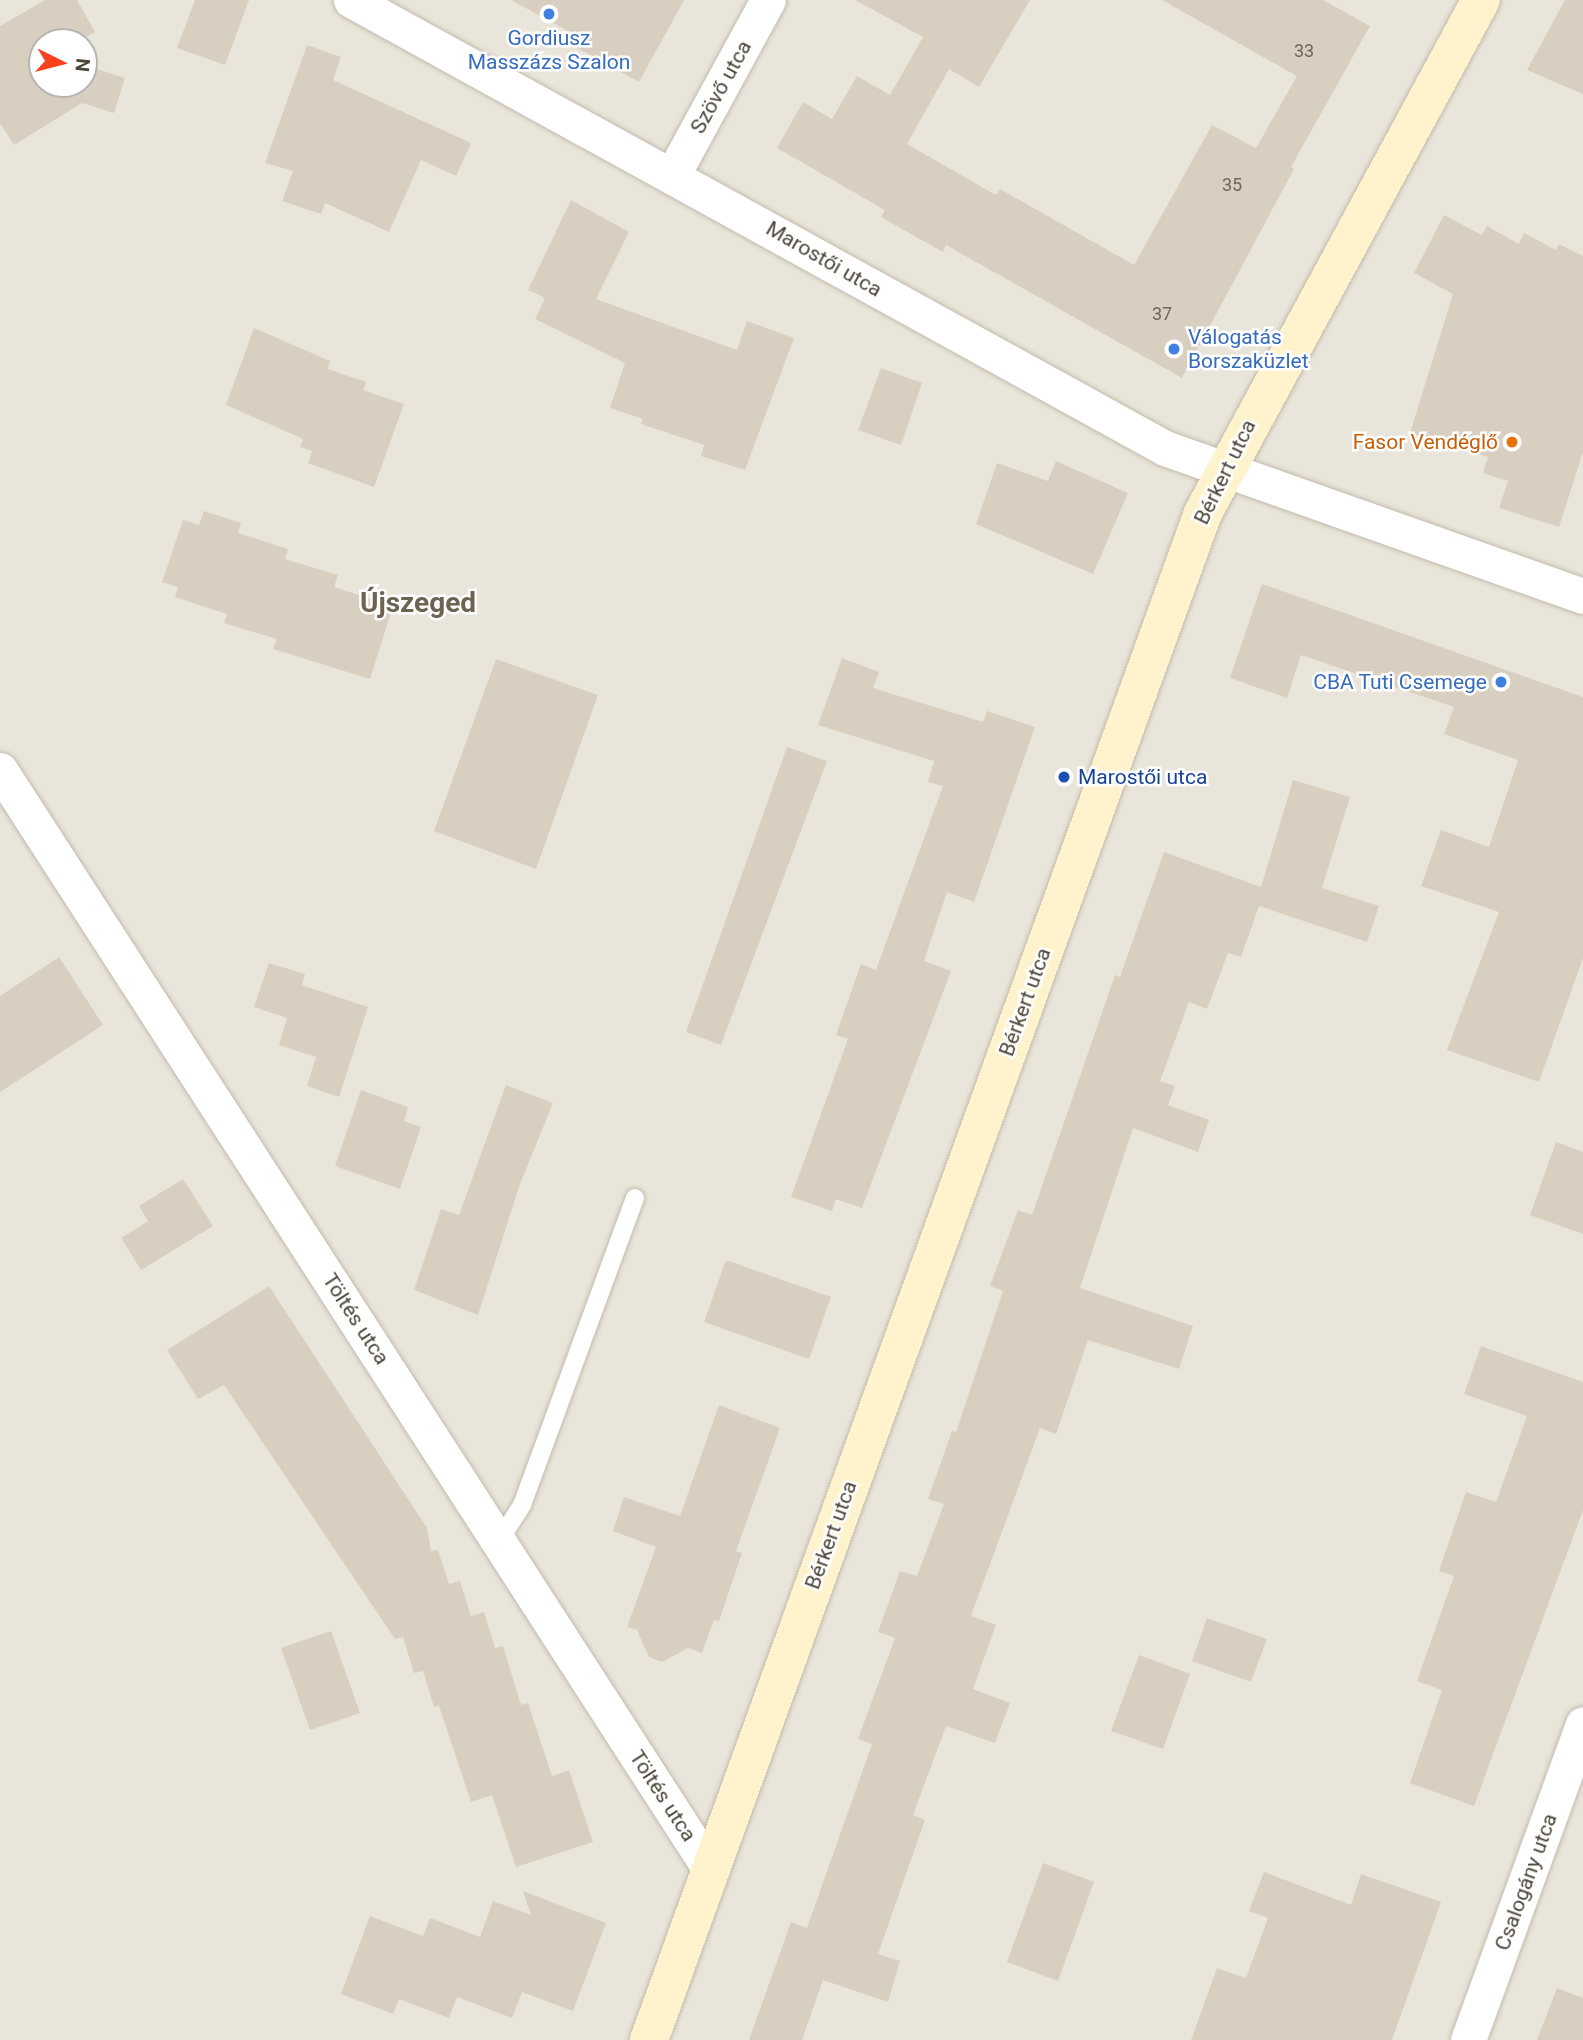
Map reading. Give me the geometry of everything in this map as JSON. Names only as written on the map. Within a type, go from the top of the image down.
[{"type":"street","name":"Marostői utca","points":[[351,0],[673,174],[1090,410],[1165,448],[1583,596]]},
{"type":"street","name":"Szövő utca","points":[[673,174],[768,0]]},
{"type":"street","name":"Bérkert utca","points":[[649,2040],[1203,513],[1481,0]]},
{"type":"street","name":"Töltés utca","points":[[0,769],[710,1869]]},
{"type":"street","name":"Csalogány utca","points":[[1468,2040],[1583,1724]]},
{"type":"lane","points":[[499,1541],[522,1505],[635,1198]]},
{"type":"shaded area","points":[[0,0],[1583,0],[1583,2040],[0,2040]]},
{"type":"building","points":[[45,0],[77,0],[93,28],[28,28],[28,98],[98,98],[98,69],[125,78],[114,113],[82,103],[14,145],[0,123],[0,26]]},
{"type":"building","points":[[195,0],[249,0],[225,65],[177,48]]},
{"type":"building","points":[[511,0],[684,0],[639,82],[572,45],[577,36]]},
{"type":"building","points":[[855,0],[1030,0],[979,87],[949,69],[907,144],[996,195],[1000,189],[1134,265],[1212,125],[1256,148],[1297,76],[1162,0],[1323,0],[1370,26],[1291,167],[1294,169],[1182,378],[946,245],[943,252],[881,217],[885,210],[777,148],[803,102],[832,119],[857,76],[890,95],[923,37]]},
{"type":"building","points":[[1565,0],[1583,0],[1583,94],[1527,70]]},
{"type":"building","points":[[307,45],[341,57],[333,80],[471,143],[456,176],[421,160],[389,232],[325,203],[321,214],[282,201],[293,171],[265,163]]},
{"type":"building","points":[[571,200],[629,232],[596,299],[737,350],[747,321],[794,338],[745,470],[701,456],[704,445],[641,424],[643,419],[610,408],[625,363],[535,319],[545,298],[528,290]]},
{"type":"building","points":[[1444,215],[1482,235],[1487,226],[1519,244],[1524,233],[1556,250],[1559,244],[1583,256],[1583,452],[1559,527],[1499,508],[1508,481],[1483,473],[1488,457],[1410,433],[1453,294],[1414,273]]},
{"type":"building","points":[[254,328],[330,361],[328,369],[366,382],[363,390],[404,404],[374,487],[308,463],[312,451],[300,447],[303,439],[226,405]]},
{"type":"building","points":[[881,368],[922,383],[901,445],[858,430]]},
{"type":"building","points":[[1056,461],[1128,493],[1093,574],[976,524],[997,463],[1048,481]]},
{"type":"building","points":[[204,511],[241,523],[238,533],[288,549],[285,559],[338,575],[334,587],[393,606],[370,679],[273,649],[277,639],[224,623],[227,614],[175,597],[178,587],[162,582],[183,520],[199,525]]},
{"type":"building","points":[[1262,584],[1583,697],[1583,958],[1539,1082],[1447,1050],[1499,912],[1421,886],[1441,830],[1489,847],[1518,760],[1444,734],[1454,707],[1301,655],[1287,698],[1230,678]]},
{"type":"building","points":[[842,658],[879,672],[873,688],[983,722],[987,711],[1035,727],[974,902],[947,892],[924,961],[951,971],[862,1208],[836,1199],[832,1211],[791,1197],[848,1039],[836,1035],[861,964],[876,970],[943,786],[928,782],[934,761],[818,725]]},
{"type":"building","points":[[496,659],[598,695],[536,869],[434,831]]},
{"type":"building","points":[[787,747],[827,761],[721,1045],[686,1032]]},
{"type":"building","points":[[1293,780],[1350,797],[1322,888],[1379,906],[1367,942],[1259,906],[1241,957],[1228,953],[1207,1009],[1189,1002],[1160,1081],[1175,1086],[1168,1105],[1209,1120],[1198,1152],[1133,1128],[1080,1288],[1193,1326],[1179,1369],[1088,1340],[1056,1434],[1040,1428],[971,1616],[996,1625],[973,1689],[1010,1703],[995,1743],[946,1726],[913,1815],[925,1820],[878,1954],[900,1961],[888,2002],[823,1980],[802,2040],[749,2040],[791,1922],[807,1928],[872,1744],[858,1739],[895,1638],[878,1632],[900,1571],[917,1576],[944,1504],[928,1499],[952,1431],[956,1432],[1003,1291],[990,1286],[1018,1210],[1032,1215],[1115,975],[1120,977],[1164,852],[1261,887]]},
{"type":"building","points":[[59,957],[103,1025],[0,1092],[0,996]]},
{"type":"building","points":[[269,963],[305,974],[302,985],[368,1007],[339,1097],[307,1086],[316,1057],[279,1045],[287,1018],[254,1007]]},
{"type":"building","points":[[506,1085],[553,1103],[520,1184],[478,1315],[414,1290],[441,1209],[459,1215]]},
{"type":"building","points":[[361,1090],[408,1107],[404,1121],[421,1127],[400,1189],[335,1166]]},
{"type":"building","points":[[1556,1142],[1583,1152],[1583,1234],[1530,1215]]},
{"type":"building","points":[[183,1179],[213,1226],[141,1270],[121,1238],[148,1221],[139,1206]]},
{"type":"building","points":[[726,1260],[831,1297],[809,1359],[704,1322]]},
{"type":"building","points":[[269,1286],[427,1528],[431,1551],[438,1550],[449,1584],[460,1581],[471,1616],[484,1612],[495,1648],[503,1646],[521,1705],[528,1703],[552,1776],[569,1770],[593,1842],[516,1867],[492,1795],[471,1802],[439,1706],[434,1707],[423,1671],[414,1673],[403,1637],[395,1639],[224,1385],[198,1399],[167,1350]]},
{"type":"building","points":[[1481,1346],[1583,1382],[1583,1510],[1474,1806],[1410,1783],[1442,1690],[1417,1681],[1454,1576],[1439,1571],[1466,1492],[1496,1502],[1527,1416],[1464,1394]]},
{"type":"building","points":[[719,1405],[780,1428],[736,1551],[742,1553],[719,1621],[714,1620],[702,1653],[688,1648],[662,1662],[649,1657],[637,1630],[627,1627],[656,1547],[613,1531],[624,1497],[680,1516]]},
{"type":"building","points":[[1207,1618],[1267,1639],[1251,1682],[1192,1661]]},
{"type":"building","points":[[331,1631],[360,1713],[310,1730],[281,1648]]},
{"type":"building","points":[[1139,1655],[1190,1674],[1163,1749],[1111,1731]]},
{"type":"building","points":[[1043,1863],[1094,1882],[1058,1981],[1007,1962]]},
{"type":"building","points":[[1264,1872],[1351,1905],[1361,1874],[1441,1902],[1392,2040],[1191,2040],[1217,1968],[1246,1978],[1268,1918],[1249,1911]]},
{"type":"building","points":[[523,1891],[606,1923],[573,2011],[522,1992],[512,2018],[457,1997],[449,2018],[399,1999],[393,2014],[341,1994],[370,1916],[423,1936],[430,1918],[480,1937],[493,1901],[531,1915]]},
{"type":"building","points":[[1557,1988],[1583,1998],[1583,2040],[1537,2040]]},
{"type":"place","name":"Gordiusz Masszázs Szalon","points":[[549,14]]},
{"type":"place","name":"Válogatás Borszaküzlet","points":[[1174,349]]},
{"type":"place","name":"Fasor Vendéglő","points":[[1512,442]]},
{"type":"place","name":"CBA Tuti Csemege","points":[[1501,682]]},
{"type":"place","name":"Marostői utca","points":[[1064,777]]},
{"type":"district","name":"Újszeged","points":[[418,603]]}]
